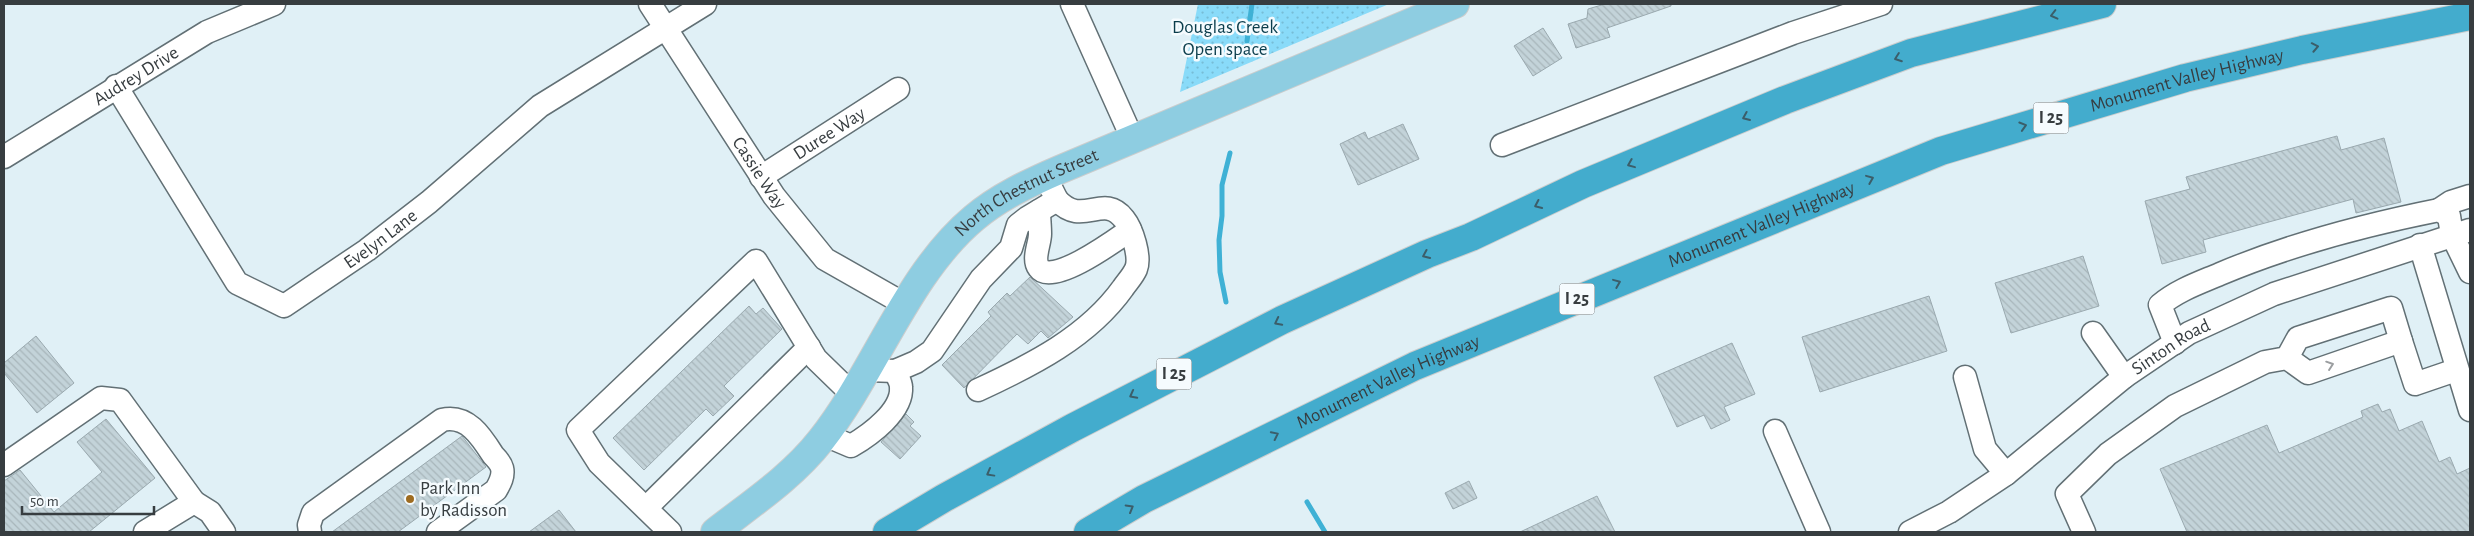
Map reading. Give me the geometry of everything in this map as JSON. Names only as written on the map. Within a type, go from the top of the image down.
[{"type":"highway","name":"I 25","points":[[887,532],[944,498],[1146,388],[1282,320],[1427,254],[1471,237],[1582,184],[1785,100],[1912,54],[2102,4]]},
{"type":"highway","name":"Monument Valley Highway","points":[[1088,532],[1144,500],[1415,366],[1507,326],[1647,271],[1941,150],[2185,78],[2302,50],[2470,16]]},
{"type":"main road","name":"North Chestnut Street","points":[[715,532],[788,474],[825,435],[906,305],[944,249],[964,227],[997,202],[1045,176],[1455,4]]},
{"type":"street","name":"Audrey Drive","points":[[4,157],[116,86],[207,32],[274,4]]},
{"type":"street","name":"Cassie Way","points":[[650,4],[774,196],[825,259],[906,305]]},
{"type":"street","name":"Evelyn Lane","points":[[116,86],[237,283],[284,306],[368,250],[429,202],[540,106],[705,4]]},
{"type":"street","points":[[1072,4],[1133,140]]},
{"type":"street","points":[[1502,145],[1793,33],[1881,4]]},
{"type":"street","name":"Duree Way","points":[[761,176],[898,89]]},
{"type":"street","points":[[1045,176],[1048,206],[1040,235],[1036,261],[1039,269],[1044,272],[1056,271],[1082,262],[1130,230]]},
{"type":"street","points":[[2175,343],[2160,305],[2174,293],[2247,262],[2352,228],[2439,210],[2451,202],[2470,196]]},
{"type":"street","points":[[867,370],[895,372],[916,362],[932,351],[981,279],[1011,248],[1018,226],[1048,206],[1075,212],[1106,208],[1114,209],[1125,219],[1135,239],[1137,268],[1115,299],[1072,339],[1023,369],[978,390]]},
{"type":"street","points":[[2439,210],[2449,216],[2461,232],[2470,272]]},
{"type":"street","name":"Sinton Road","points":[[1910,532],[1949,512],[2006,474],[2124,378],[2175,343],[2217,319],[2274,294],[2461,232]]},
{"type":"street","points":[[2420,245],[2456,370],[2470,410]]},
{"type":"street","points":[[670,532],[599,462],[578,430],[756,261],[816,359],[852,394]]},
{"type":"street","points":[[2287,358],[2298,338],[2391,308],[2414,384],[2456,370]]},
{"type":"street","points":[[2093,333],[2124,378]]},
{"type":"street","points":[[2084,532],[2067,494],[2108,454],[2175,406],[2265,362],[2287,358],[2308,372],[2401,341]]},
{"type":"street","points":[[646,508],[809,347]]},
{"type":"street","points":[[825,435],[851,446],[880,426],[898,402],[901,386],[895,372]]},
{"type":"street","points":[[1965,377],[1986,449],[2006,474]]},
{"type":"street","points":[[4,465],[102,398],[120,400],[202,507],[224,532]]},
{"type":"street","points":[[310,532],[309,526],[313,513],[442,420],[452,418],[468,424],[480,434],[502,468],[502,480],[496,490],[438,532]]},
{"type":"street","points":[[1775,430],[1819,532]]},
{"type":"street","points":[[145,532],[168,526],[202,507]]},
{"type":"green space","name":"Douglas Creek Open space","points":[[1198,4],[1389,4],[1180,92]]},
{"type":"building","points":[[1605,4],[1671,4],[1671,6],[1607,28],[1610,37],[1576,48],[1568,24],[1587,18],[1588,9]]},
{"type":"building","points":[[1543,28],[1562,58],[1533,76],[1514,46]]},
{"type":"building","points":[[1403,124],[1419,159],[1358,185],[1340,144],[1365,132],[1368,139]]},
{"type":"building","points":[[2337,136],[2341,150],[2384,138],[2401,202],[2356,213],[2353,199],[2203,240],[2206,252],[2162,264],[2145,201],[2190,189],[2186,177]]},
{"type":"building","points":[[2083,256],[2099,306],[2011,333],[1995,283]]},
{"type":"building","points":[[1030,277],[1073,317],[1048,338],[1041,331],[1028,344],[1017,334],[964,388],[942,365],[991,316],[988,312],[1007,293],[1010,296]]},
{"type":"building","points":[[1929,296],[1947,351],[1820,392],[1802,337]]},
{"type":"building","points":[[749,306],[756,314],[763,308],[782,329],[724,386],[734,396],[713,416],[706,409],[644,470],[613,438]]},
{"type":"building","points":[[36,336],[74,383],[37,413],[4,373],[4,363]]},
{"type":"building","points":[[1732,343],[1755,394],[1724,407],[1730,420],[1711,429],[1704,415],[1677,427],[1654,377]]},
{"type":"building","points":[[2378,404],[2382,412],[2390,409],[2399,431],[2422,421],[2439,462],[2450,457],[2457,474],[2470,468],[2470,532],[2187,532],[2160,469],[2267,425],[2279,453],[2363,417],[2361,411]]},
{"type":"building","points":[[906,414],[914,422],[910,426],[921,436],[900,459],[881,442]]},
{"type":"building","points":[[106,419],[155,478],[89,532],[4,532],[4,481],[20,470],[54,512],[102,472],[77,442]]},
{"type":"building","name":"Park Inn by Radisson","points":[[462,436],[486,467],[398,532],[332,532]]},
{"type":"building","points":[[1469,481],[1477,498],[1453,509],[1445,493]]},
{"type":"building","points":[[1597,496],[1615,532],[1520,532]]},
{"type":"building","points":[[559,510],[576,532],[529,532]]},
{"type":"waterway","points":[[1247,41],[1252,4]]},
{"type":"waterway","points":[[1226,302],[1220,272],[1219,240],[1222,216],[1222,185],[1230,153]]},
{"type":"waterway","points":[[1307,502],[1325,532]]},
{"type":"place","name":"Park Inn by Radisson","points":[[410,499]]}]
